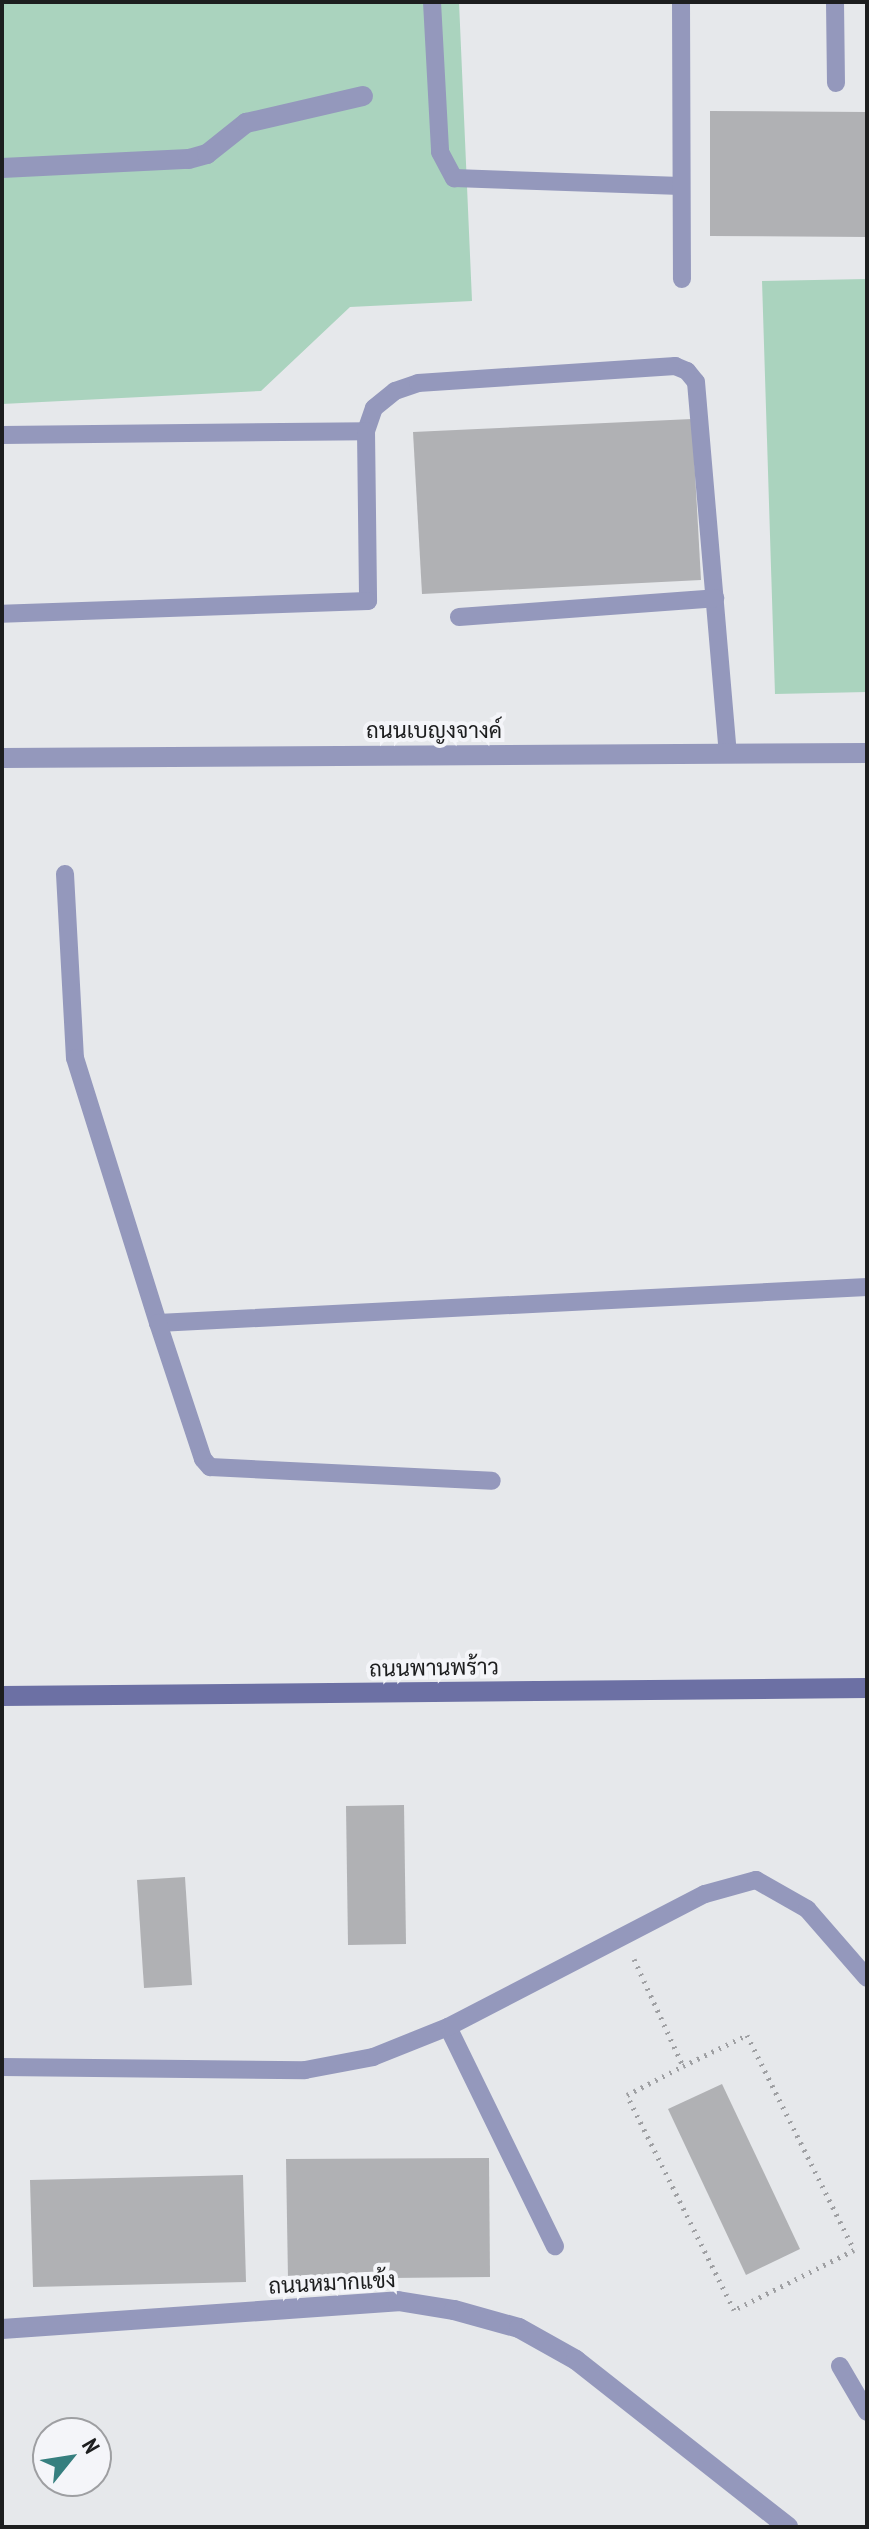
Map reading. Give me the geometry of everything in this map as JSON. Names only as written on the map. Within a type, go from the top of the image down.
[{"type":"street","points":[[2,168],[189,159],[207,154],[246,123],[363,96]]},
{"type":"street","name":"ถนนเบญงจางค์","points":[[2,758],[867,753]]},
{"type":"street","name":"ถนนพานพร้าว","points":[[2,1696],[867,1688]]},
{"type":"street","name":"ถนนหมากแข้ง","points":[[2,2329],[398,2301],[454,2310],[519,2328],[576,2360],[788,2527]]},
{"type":"lane","points":[[432,2],[440,152],[454,178],[681,186]]},
{"type":"lane","points":[[681,2],[682,279]]},
{"type":"lane","points":[[835,2],[836,83]]},
{"type":"lane","points":[[2,614],[368,601],[366,431],[374,408],[395,391],[418,383],[675,366],[687,371],[696,382],[728,754]]},
{"type":"lane","points":[[2,435],[366,431]]},
{"type":"lane","points":[[459,617],[715,598]]},
{"type":"lane","points":[[65,874],[75,1058],[203,1459],[210,1467],[492,1481]]},
{"type":"lane","points":[[158,1323],[867,1287]]},
{"type":"lane","points":[[2,2067],[305,2070],[373,2057],[448,2027],[705,1894],[756,1880],[807,1909],[867,1978]]},
{"type":"lane","points":[[448,2027],[555,2246]]},
{"type":"lane","points":[[840,2366],[867,2412]]},
{"type":"path","points":[[624,1937],[683,2066]]},
{"type":"path","points":[[747,2035],[854,2250],[734,2310],[627,2095],[683,2066],[747,2035]]},
{"type":"green space","points":[[2,2],[459,2],[472,301],[350,307],[261,391],[2,404]]},
{"type":"green space","points":[[867,279],[867,692],[775,694],[762,281]]},
{"type":"building","points":[[710,111],[867,112],[867,237],[710,236]]},
{"type":"building","points":[[692,419],[701,580],[422,594],[413,432]]},
{"type":"building","points":[[404,1805],[406,1944],[348,1945],[346,1806]]},
{"type":"building","points":[[185,1877],[192,1985],[144,1988],[137,1880]]},
{"type":"building","points":[[722,2084],[800,2249],[746,2275],[668,2109]]},
{"type":"building","points":[[489,2158],[490,2277],[288,2279],[286,2159]]},
{"type":"building","points":[[243,2175],[246,2282],[33,2287],[30,2180]]}]
